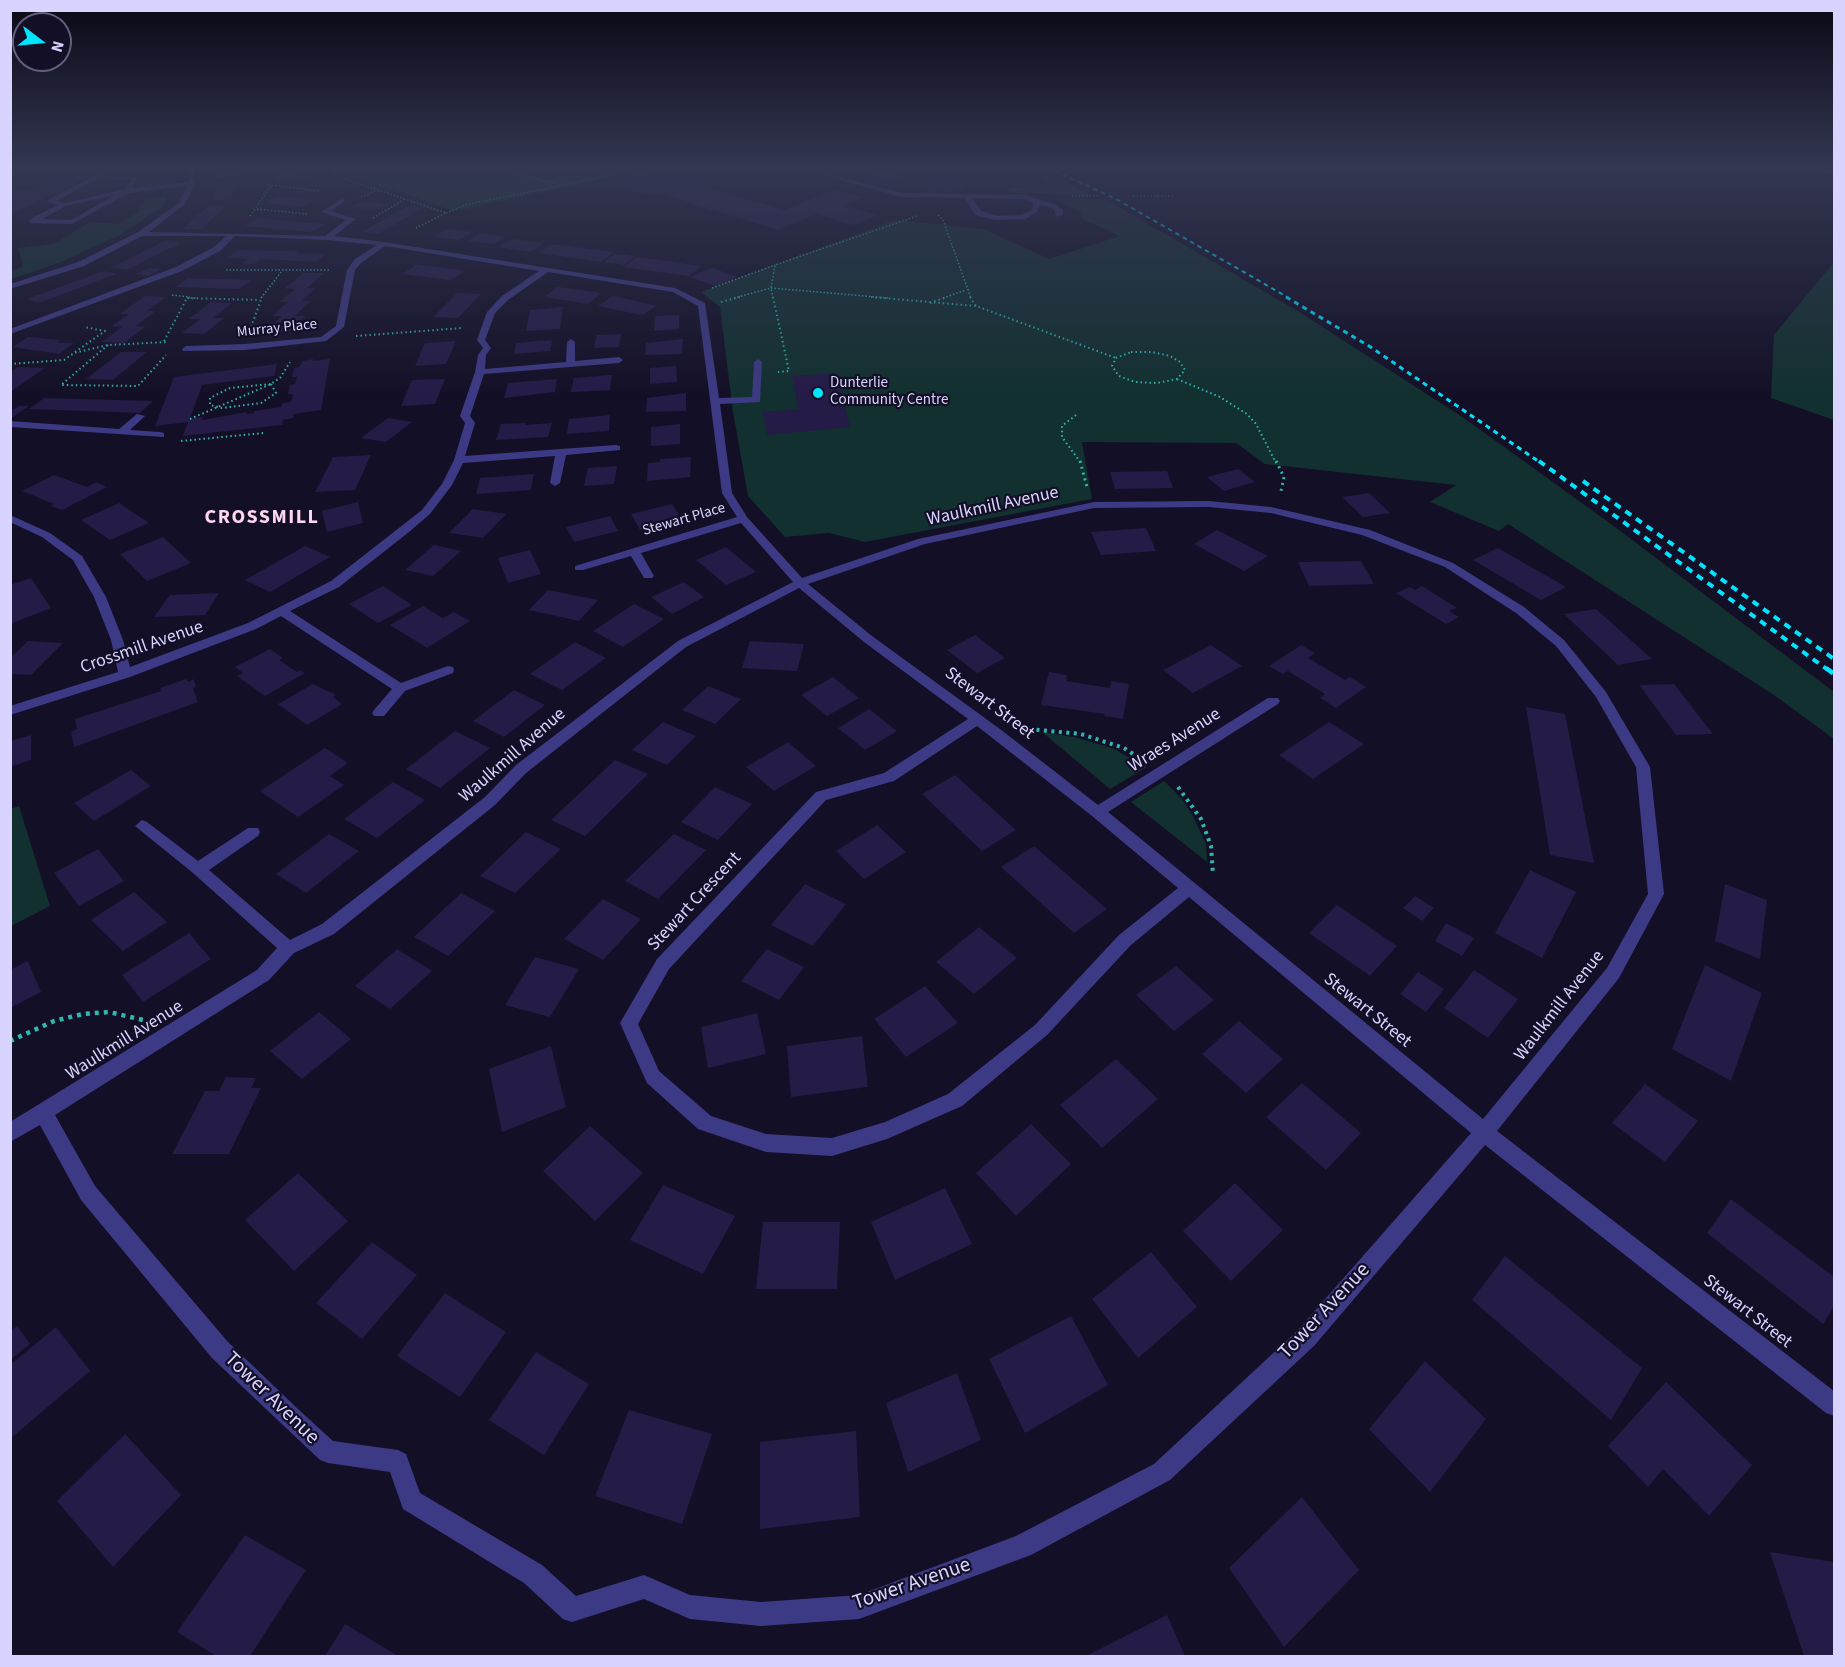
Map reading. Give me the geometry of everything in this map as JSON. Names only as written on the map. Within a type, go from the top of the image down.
[{"type":"street","points":[[10,287],[81,264],[119,245]]},
{"type":"street","points":[[10,332],[179,268],[221,245]]},
{"type":"street","points":[[351,270],[358,261],[383,245]]},
{"type":"street","points":[[389,245],[675,290],[696,301]]},
{"type":"street","name":"Crossmill Avenue","points":[[10,711],[213,642],[281,611],[335,584],[405,530],[426,512],[447,485],[459,460],[470,423],[465,416],[480,372],[482,355],[487,348],[481,340],[492,312],[506,298],[547,269]]},
{"type":"street","name":"Murray Place","points":[[186,349],[323,339],[340,327],[351,270]]},
{"type":"street","name":"Stewart Street","points":[[696,301],[716,401],[727,493],[743,519],[800,582],[868,639],[1097,812],[1484,1132],[1834,1405]]},
{"type":"street","points":[[570,363],[572,342]]},
{"type":"street","points":[[480,372],[619,360]]},
{"type":"street","points":[[716,401],[757,400],[758,362]]},
{"type":"street","points":[[121,432],[140,416]]},
{"type":"street","points":[[10,424],[160,435]]},
{"type":"street","points":[[459,460],[615,448]]},
{"type":"street","points":[[555,483],[561,453]]},
{"type":"street","name":"Waulkmill Avenue","points":[[10,1133],[44,1114],[263,975],[288,948],[328,929],[490,801],[521,769],[682,644],[800,582],[922,541],[1094,505],[1209,504],[1271,510],[1366,532],[1449,565],[1520,609],[1560,643],[1601,695],[1643,767],[1656,894],[1612,973],[1484,1132]]},
{"type":"street","points":[[10,518],[46,535],[78,558],[100,597],[117,640],[124,674]]},
{"type":"street","name":"Stewart Place","points":[[579,568],[743,519]]},
{"type":"street","name":"Stewart Place","points":[[634,551],[648,576]]},
{"type":"street","points":[[281,611],[400,688]]},
{"type":"street","points":[[379,712],[400,688],[448,670]]},
{"type":"street","name":"Wraes Avenue","points":[[1097,812],[1273,701]]},
{"type":"street","name":"Stewart Crescent","points":[[976,719],[889,777],[821,796],[663,964],[629,1023],[653,1077],[705,1123],[766,1143],[832,1147],[887,1130],[955,1100],[1041,1030],[1125,940],[1190,888]]},
{"type":"street","points":[[142,826],[198,869],[288,948]]},
{"type":"street","points":[[198,869],[253,832]]},
{"type":"street","name":"Tower Avenue","points":[[44,1114],[88,1193],[220,1350],[328,1452],[398,1462],[411,1501],[533,1574],[572,1610],[644,1587],[690,1607],[762,1614],[859,1607],[1022,1546],[1162,1472],[1306,1338],[1484,1132]]},
{"type":"path","points":[[696,301],[776,264],[833,245]]},
{"type":"path","points":[[951,245],[966,290],[976,306]]},
{"type":"path","points":[[758,373],[789,371],[771,288],[776,264]]},
{"type":"path","points":[[225,270],[351,270]]},
{"type":"path","points":[[164,342],[187,298],[260,300],[282,271]]},
{"type":"path","points":[[696,301],[771,288],[928,304],[976,306],[1116,358],[1142,352],[1170,356],[1180,362],[1185,370],[1177,379]]},
{"type":"path","points":[[928,304],[966,290]]},
{"type":"path","points":[[323,339],[487,326]]},
{"type":"path","points":[[190,419],[271,384],[279,378],[303,342]]},
{"type":"path","points":[[10,364],[64,360],[74,353],[108,345],[170,343]]},
{"type":"path","points":[[108,345],[61,385],[138,386],[169,352]]},
{"type":"path","points":[[1116,358],[1112,366],[1119,376],[1135,382],[1157,383],[1177,379],[1220,397],[1247,414],[1256,424],[1284,477],[1281,493],[1271,510]]},
{"type":"path","points":[[271,384],[276,393],[261,403],[240,407],[210,405],[210,398],[230,388],[271,384]]},
{"type":"path","points":[[1076,416],[1062,426],[1062,436],[1082,462],[1094,505]]},
{"type":"path","points":[[180,435],[181,443],[264,433]]},
{"type":"path","points":[[10,1041],[54,1021],[83,1014],[109,1012],[132,1016],[152,1024],[165,1038]]},
{"type":"green space","points":[[47,245],[98,245],[61,262],[11,279],[11,271],[23,266],[18,248]]},
{"type":"green space","points":[[828,245],[1018,245],[1049,259],[1093,245],[1184,245],[1296,310],[1464,418],[1611,524],[1834,692],[1834,739],[1774,695],[1508,524],[1499,531],[1430,502],[1456,485],[1265,464],[1236,443],[1082,442],[1092,499],[865,542],[829,533],[785,537],[748,496],[733,412],[720,307],[701,292]]},
{"type":"green space","points":[[1834,262],[1834,420],[1771,398],[1774,335]]},
{"type":"green space","points":[[1042,732],[1074,737],[1112,748],[1147,767],[1110,789]]},
{"type":"green space","points":[[1164,781],[1182,799],[1193,816],[1206,844],[1207,862],[1131,802]]},
{"type":"green space","points":[[19,806],[50,906],[11,926],[11,809]]},
{"type":"building","points":[[157,245],[176,245],[127,270],[111,268]]},
{"type":"building","points":[[502,245],[541,245],[530,252],[498,247]]},
{"type":"building","points":[[551,245],[614,252],[601,262],[538,253]]},
{"type":"building","points":[[238,250],[326,254],[317,262],[261,259],[254,264],[242,264],[248,259],[227,258]]},
{"type":"building","points":[[615,254],[635,256],[624,265],[604,262]]},
{"type":"building","points":[[637,257],[702,266],[689,276],[624,267]]},
{"type":"building","points":[[417,264],[465,271],[450,280],[402,274]]},
{"type":"building","points":[[149,268],[162,269],[148,276],[136,274]]},
{"type":"building","points":[[712,268],[738,277],[715,286],[690,277]]},
{"type":"building","points":[[104,271],[116,274],[39,303],[27,299]]},
{"type":"building","points":[[303,273],[324,273],[307,288],[316,288],[302,301],[311,301],[295,316],[305,316],[288,332],[265,331],[282,316],[272,316],[288,302],[279,302],[295,289],[285,288]]},
{"type":"building","points":[[188,278],[251,280],[239,289],[175,287]]},
{"type":"building","points":[[558,287],[601,293],[588,304],[544,297]]},
{"type":"building","points":[[457,293],[481,294],[458,318],[433,317]]},
{"type":"building","points":[[145,296],[166,297],[147,311],[156,311],[135,326],[145,327],[124,343],[102,342],[122,327],[112,326],[129,314],[120,314]]},
{"type":"building","points":[[613,296],[657,306],[642,315],[598,306]]},
{"type":"building","points":[[211,302],[232,303],[213,318],[224,318],[204,334],[182,333],[200,319],[189,319]]},
{"type":"building","points":[[563,307],[560,329],[526,331],[530,310]]},
{"type":"building","points":[[679,315],[679,329],[654,331],[655,316]]},
{"type":"building","points":[[621,334],[619,347],[594,348],[597,335]]},
{"type":"building","points":[[28,337],[61,340],[56,343],[74,343],[59,354],[13,347]]},
{"type":"building","points":[[683,339],[682,354],[645,355],[646,343]]},
{"type":"building","points":[[552,340],[550,351],[514,354],[516,343]]},
{"type":"building","points":[[456,341],[446,364],[415,366],[425,343]]},
{"type":"building","points":[[121,352],[147,352],[113,380],[86,379]]},
{"type":"building","points":[[313,359],[313,361],[330,359],[321,410],[294,414],[293,418],[283,420],[282,425],[183,436],[188,422],[155,426],[174,377],[277,364],[274,376],[202,385],[190,419],[203,417],[202,420],[247,412],[246,414],[254,413],[254,411],[281,407],[282,403],[291,402],[293,394],[288,394],[290,385],[295,384],[297,377],[292,377],[294,368],[299,367],[303,361]]},
{"type":"building","points":[[676,366],[677,382],[650,384],[650,368]]},
{"type":"building","points":[[19,367],[45,368],[10,392],[10,372]]},
{"type":"building","name":"Dunterlie Community Centre","points":[[836,373],[850,427],[767,435],[763,412],[798,409],[792,376]]},
{"type":"building","points":[[612,375],[610,390],[571,392],[574,378]]},
{"type":"building","points":[[445,379],[435,404],[401,406],[412,380]]},
{"type":"building","points":[[557,379],[555,392],[504,398],[508,383]]},
{"type":"building","points":[[686,393],[686,411],[646,412],[647,398]]},
{"type":"building","points":[[44,398],[153,401],[140,413],[29,409]]},
{"type":"building","points":[[19,406],[29,406],[10,419],[10,412]]},
{"type":"building","points":[[610,415],[609,431],[567,434],[569,419]]},
{"type":"building","points":[[388,418],[412,422],[386,442],[361,438]]},
{"type":"building","points":[[526,423],[525,425],[552,423],[548,437],[496,440],[501,424]]},
{"type":"building","points":[[680,424],[680,444],[651,446],[651,427]]},
{"type":"building","points":[[371,455],[355,490],[315,492],[333,457]]},
{"type":"building","points":[[691,457],[690,477],[647,481],[648,463],[660,462],[660,459]]},
{"type":"building","points":[[617,466],[614,484],[584,486],[588,468]]},
{"type":"building","points":[[1238,469],[1255,482],[1224,491],[1207,477]]},
{"type":"building","points":[[1167,471],[1173,488],[1115,489],[1110,472]]},
{"type":"building","points":[[534,474],[531,490],[476,494],[480,478]]},
{"type":"building","points":[[54,475],[87,487],[96,482],[107,487],[62,510],[50,506],[54,504],[22,491]]},
{"type":"building","points":[[1369,493],[1390,513],[1363,517],[1342,497]]},
{"type":"building","points":[[358,502],[363,523],[327,532],[322,511]]},
{"type":"building","points":[[119,503],[149,523],[110,540],[81,520]]},
{"type":"building","points":[[672,504],[682,519],[640,530],[631,514]]},
{"type":"building","points":[[473,509],[506,514],[483,538],[449,533]]},
{"type":"building","points":[[610,516],[618,531],[574,542],[566,527]]},
{"type":"building","points":[[1146,528],[1156,551],[1101,555],[1091,532]]},
{"type":"building","points":[[1217,530],[1268,556],[1244,571],[1194,544]]},
{"type":"building","points":[[163,537],[191,563],[147,581],[120,554]]},
{"type":"building","points":[[434,545],[461,551],[433,576],[405,570]]},
{"type":"building","points":[[305,546],[330,557],[270,592],[245,580]]},
{"type":"building","points":[[726,547],[756,572],[726,585],[696,560]]},
{"type":"building","points":[[1498,548],[1566,587],[1541,600],[1473,560]]},
{"type":"building","points":[[530,550],[541,574],[508,583],[498,558]]},
{"type":"building","points":[[1361,561],[1374,584],[1309,586],[1298,562]]},
{"type":"building","points":[[31,578],[51,608],[10,624],[10,585]]},
{"type":"building","points":[[684,582],[704,597],[672,614],[651,597]]},
{"type":"building","points":[[383,586],[412,605],[378,623],[349,604]]},
{"type":"building","points":[[1422,586],[1457,608],[1449,611],[1459,617],[1446,624],[1396,593],[1410,587],[1415,590]]},
{"type":"building","points":[[548,590],[598,600],[579,621],[529,610]]},
{"type":"building","points":[[219,593],[205,615],[154,617],[170,595]]},
{"type":"building","points":[[634,604],[664,619],[623,647],[593,631]]},
{"type":"building","points":[[423,606],[443,618],[454,612],[470,621],[427,648],[390,625]]},
{"type":"building","points":[[1596,609],[1652,659],[1618,665],[1564,614]]},
{"type":"building","points":[[975,635],[1005,658],[977,673],[947,650]]},
{"type":"building","points":[[28,641],[63,643],[31,675],[10,674],[10,658]]},
{"type":"building","points":[[750,641],[804,644],[797,671],[742,668]]},
{"type":"building","points":[[575,642],[606,658],[562,690],[530,674]]},
{"type":"building","points":[[1211,645],[1242,666],[1193,693],[1163,670]]},
{"type":"building","points":[[1301,645],[1315,653],[1308,658],[1345,680],[1350,677],[1366,687],[1336,708],[1320,698],[1325,694],[1288,671],[1283,674],[1269,666]]},
{"type":"building","points":[[270,649],[283,658],[279,660],[297,672],[300,670],[305,673],[265,696],[237,676],[243,673],[235,667]]},
{"type":"building","points":[[1049,672],[1067,675],[1066,681],[1110,688],[1111,681],[1129,684],[1123,719],[1104,716],[1105,714],[1041,705]]},
{"type":"building","points":[[833,677],[859,698],[827,716],[801,695]]},
{"type":"building","points":[[186,679],[188,682],[194,679],[196,687],[193,688],[198,702],[74,747],[71,732],[77,729],[75,719],[161,691],[160,688]]},
{"type":"building","points":[[313,684],[336,695],[333,697],[342,704],[307,725],[278,704]]},
{"type":"building","points":[[1674,684],[1713,734],[1676,735],[1639,685]]},
{"type":"building","points":[[708,686],[741,699],[715,724],[682,710]]},
{"type":"building","points":[[514,690],[545,705],[504,737],[473,721]]},
{"type":"building","points":[[1526,707],[1565,714],[1594,863],[1550,855]]},
{"type":"building","points":[[869,709],[897,731],[865,750],[838,728]]},
{"type":"building","points":[[663,722],[696,736],[667,765],[632,750]]},
{"type":"building","points":[[1329,722],[1364,744],[1313,779],[1279,755]]},
{"type":"building","points":[[455,731],[490,748],[440,788],[406,769]]},
{"type":"building","points":[[31,735],[31,760],[10,767],[10,741]]},
{"type":"building","points":[[788,742],[816,766],[774,791],[746,767]]},
{"type":"building","points":[[325,748],[348,763],[330,776],[344,785],[298,817],[260,791]]},
{"type":"building","points":[[615,760],[648,774],[585,836],[551,820]]},
{"type":"building","points":[[131,770],[151,786],[94,821],[74,803]]},
{"type":"building","points":[[955,775],[1016,830],[982,851],[922,794]]},
{"type":"building","points":[[393,782],[425,800],[377,838],[344,819]]},
{"type":"building","points":[[715,787],[752,804],[718,840],[681,822]]},
{"type":"building","points":[[877,825],[906,852],[864,879],[836,851]]},
{"type":"building","points":[[526,832],[561,849],[515,893],[480,876]]},
{"type":"building","points":[[329,834],[359,851],[306,893],[276,874]]},
{"type":"building","points":[[674,834],[706,850],[658,899],[625,881]]},
{"type":"building","points":[[1034,846],[1107,909],[1074,933],[1001,867]]},
{"type":"building","points":[[98,849],[124,881],[79,906],[54,873]]},
{"type":"building","points":[[1530,870],[1576,892],[1542,958],[1495,933]]},
{"type":"building","points":[[805,884],[846,904],[813,946],[771,925]]},
{"type":"building","points":[[1725,884],[1767,900],[1760,959],[1715,941]]},
{"type":"building","points":[[134,892],[167,922],[123,951],[91,920]]},
{"type":"building","points":[[461,893],[495,911],[448,956],[414,937]]},
{"type":"building","points":[[1415,896],[1434,908],[1422,921],[1403,908]]},
{"type":"building","points":[[603,899],[641,919],[603,960],[564,939]]},
{"type":"building","points":[[1337,905],[1397,946],[1370,976],[1309,933]]},
{"type":"building","points":[[1446,923],[1474,938],[1462,956],[1435,941]]},
{"type":"building","points":[[979,927],[1017,958],[974,994],[936,962]]},
{"type":"building","points":[[189,933],[211,959],[143,1002],[122,975]]},
{"type":"building","points":[[397,949],[432,971],[390,1009],[355,986]]},
{"type":"building","points":[[767,949],[804,967],[779,1000],[741,981]]},
{"type":"building","points":[[535,957],[579,969],[550,1017],[505,1005]]},
{"type":"building","points":[[28,961],[41,992],[10,1008],[10,970]]},
{"type":"building","points":[[1705,965],[1762,993],[1731,1081],[1672,1049]]},
{"type":"building","points":[[1176,966],[1214,1000],[1174,1031],[1136,995]]},
{"type":"building","points":[[1474,970],[1518,999],[1488,1038],[1444,1008]]},
{"type":"building","points":[[1418,972],[1444,989],[1426,1012],[1400,994]]},
{"type":"building","points":[[925,986],[958,1023],[906,1057],[874,1019]]},
{"type":"building","points":[[319,1012],[351,1039],[302,1079],[270,1051]]},
{"type":"building","points":[[757,1013],[766,1054],[708,1068],[701,1027]]},
{"type":"building","points":[[1239,1021],[1283,1059],[1246,1093],[1202,1054]]},
{"type":"building","points":[[862,1036],[868,1087],[791,1097],[787,1046]]},
{"type":"building","points":[[551,1046],[566,1107],[502,1132],[489,1069]]},
{"type":"building","points":[[1116,1059],[1158,1099],[1102,1148],[1060,1105]]},
{"type":"building","points":[[226,1077],[256,1078],[251,1088],[261,1088],[229,1154],[172,1154],[205,1091],[219,1091]]},
{"type":"building","points":[[1302,1083],[1361,1133],[1326,1170],[1266,1117]]},
{"type":"building","points":[[1645,1084],[1698,1121],[1665,1162],[1612,1123]]},
{"type":"building","points":[[1031,1124],[1071,1164],[1016,1216],[976,1173]]},
{"type":"building","points":[[590,1126],[643,1173],[595,1221],[543,1171]]},
{"type":"building","points":[[298,1173],[348,1221],[294,1271],[245,1220]]},
{"type":"building","points":[[1235,1183],[1283,1230],[1231,1281],[1183,1231]]},
{"type":"building","points":[[663,1185],[735,1216],[703,1274],[630,1240]]},
{"type":"building","points":[[945,1188],[972,1244],[895,1280],[871,1222]]},
{"type":"building","points":[[1731,1199],[1834,1277],[1834,1306],[1823,1324],[1707,1233]]},
{"type":"building","points":[[763,1222],[840,1222],[837,1289],[756,1289]]},
{"type":"building","points":[[372,1242],[417,1275],[362,1339],[316,1303]]},
{"type":"building","points":[[1151,1252],[1197,1307],[1138,1358],[1092,1299]]},
{"type":"building","points":[[1505,1256],[1642,1368],[1611,1420],[1472,1300]]},
{"type":"building","points":[[445,1293],[506,1332],[460,1397],[397,1356]]},
{"type":"building","points":[[1071,1316],[1108,1385],[1025,1433],[989,1359]]},
{"type":"building","points":[[17,1326],[30,1344],[10,1360],[10,1331]]},
{"type":"building","points":[[56,1327],[90,1371],[10,1439],[10,1365]]},
{"type":"building","points":[[536,1352],[589,1384],[544,1455],[489,1420]]},
{"type":"building","points":[[1425,1361],[1486,1419],[1430,1492],[1369,1429]]},
{"type":"building","points":[[957,1373],[981,1440],[908,1472],[886,1403]]},
{"type":"building","points":[[1666,1382],[1752,1465],[1709,1516],[1663,1469],[1648,1487],[1608,1446]]},
{"type":"building","points":[[629,1410],[712,1434],[682,1524],[595,1496]]},
{"type":"building","points":[[856,1431],[860,1517],[760,1529],[760,1442]]},
{"type":"building","points":[[125,1434],[181,1495],[113,1567],[57,1501]]},
{"type":"building","points":[[1302,1497],[1359,1570],[1284,1647],[1229,1568]]},
{"type":"building","points":[[245,1535],[306,1570],[250,1656],[216,1656],[177,1632]]},
{"type":"building","points":[[1770,1552],[1834,1562],[1834,1656],[1804,1656]]},
{"type":"building","points":[[1167,1615],[1185,1656],[1086,1656]]},
{"type":"building","points":[[345,1624],[398,1656],[325,1656]]},
{"type":"railway","points":[[1196,245],[1289,298]]},
{"type":"railway","points":[[1286,297],[1369,346],[1541,463]]},
{"type":"railway","points":[[1539,461],[1828,670]]},
{"type":"railway","points":[[1583,481],[1834,659]]},
{"type":"railway","points":[[1826,668],[1834,674]]},
{"type":"place","name":"Dunterlie Community Centre","points":[[818,393]]},
{"type":"district","name":"CROSSMILL","points":[[262,519]]}]
